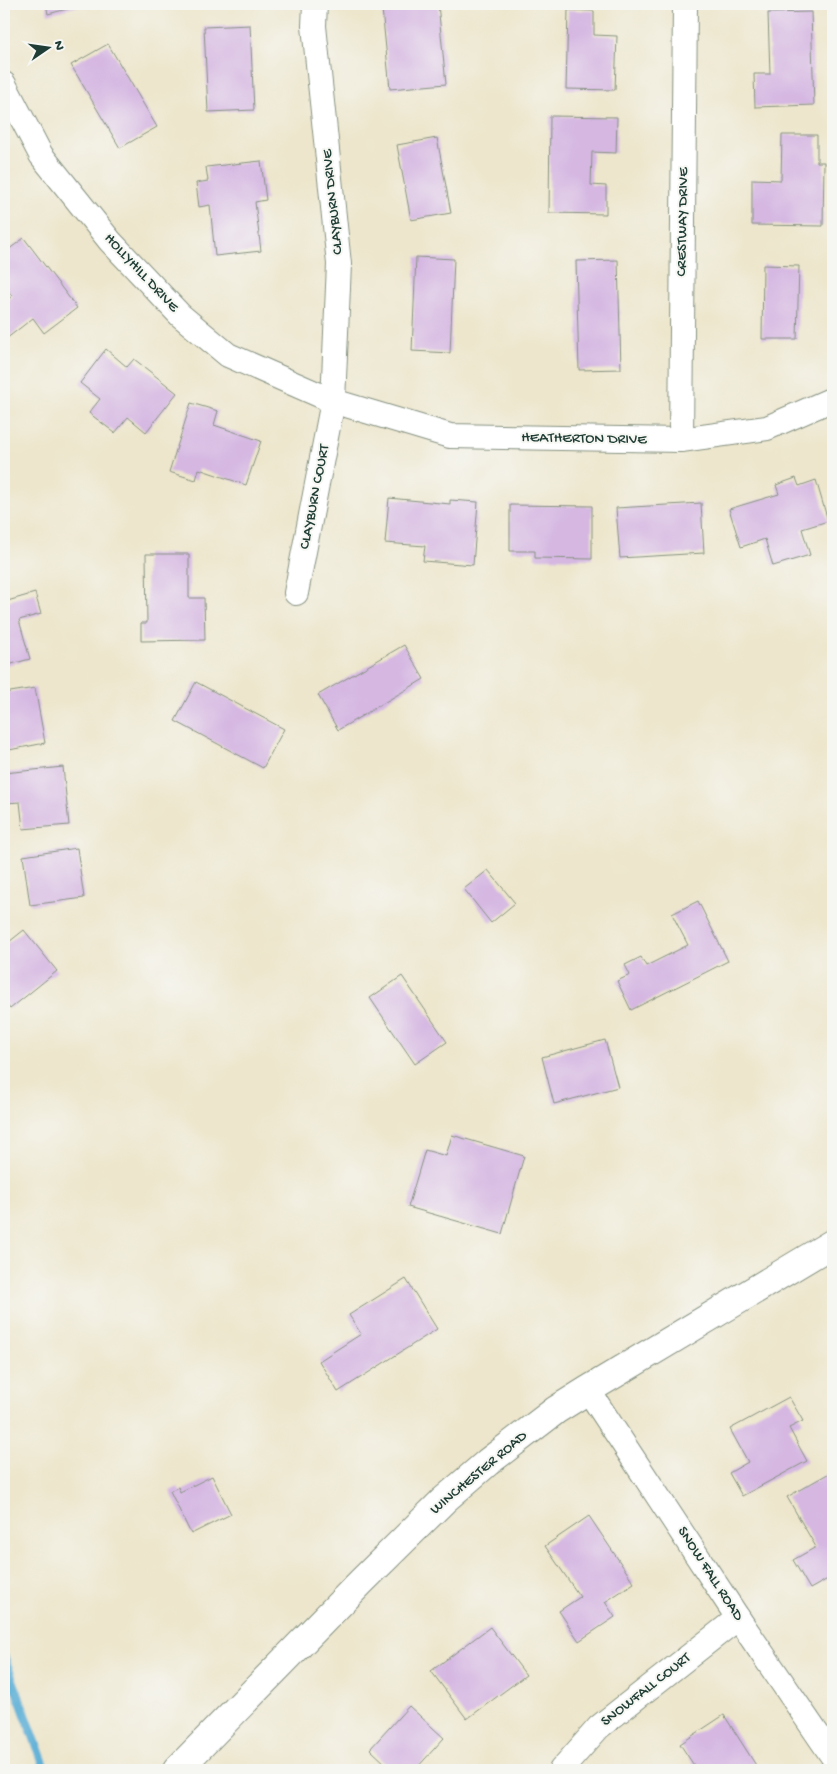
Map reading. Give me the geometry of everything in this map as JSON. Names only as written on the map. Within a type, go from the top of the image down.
[{"type":"street","name":"CLAYBURN DRIVE","points":[[315,4],[314,26],[339,264],[333,401]]},
{"type":"street","name":"CRESTWAY DRIVE","points":[[681,440],[685,4]]},
{"type":"street","name":"HOLLYHILL DRIVE","points":[[4,84],[41,155],[110,241],[180,315],[228,354],[333,401]]},
{"type":"street","name":"HEATHERTON DRIVE","points":[[333,401],[450,436],[681,440],[767,428],[833,399]]},
{"type":"street","name":"CLAYBURN COURT","points":[[296,593],[333,401]]},
{"type":"street","name":"WINCHESTER ROAD","points":[[177,1770],[362,1581],[444,1500],[488,1462],[556,1410],[833,1243]]},
{"type":"street","name":"SNOW FALL ROAD","points":[[588,1390],[738,1618],[833,1756]]},
{"type":"street","name":"SNOWFALL COURT","points":[[561,1770],[599,1727],[738,1618]]},
{"type":"building","points":[[46,4],[86,4],[48,14]]},
{"type":"building","points":[[438,4],[446,84],[390,89],[382,9]]},
{"type":"building","points":[[568,10],[594,11],[594,35],[617,36],[615,90],[566,89]]},
{"type":"building","points":[[811,12],[814,105],[755,107],[754,74],[770,74],[768,13]]},
{"type":"building","points":[[250,25],[254,110],[208,112],[204,27]]},
{"type":"building","points":[[108,44],[157,127],[120,148],[71,65]]},
{"type":"building","points":[[550,116],[617,117],[616,153],[592,152],[591,185],[606,186],[606,214],[549,213]]},
{"type":"building","points":[[782,135],[817,135],[817,162],[824,162],[823,226],[752,225],[752,179],[781,180]]},
{"type":"building","points":[[437,138],[451,213],[411,220],[397,145]]},
{"type":"building","points":[[261,161],[266,200],[255,202],[261,251],[215,256],[210,205],[199,207],[196,183],[208,181],[206,167]]},
{"type":"building","points":[[24,238],[77,308],[44,333],[33,318],[6,339],[4,336],[4,303],[12,296],[4,285],[4,253]]},
{"type":"building","points":[[416,257],[454,259],[450,353],[412,351]]},
{"type":"building","points":[[618,260],[621,369],[579,370],[576,261]]},
{"type":"building","points":[[763,265],[799,266],[797,339],[762,339]]},
{"type":"building","points":[[106,349],[127,367],[134,359],[177,393],[146,432],[128,417],[115,433],[89,413],[100,399],[80,383]]},
{"type":"building","points":[[191,403],[218,411],[214,425],[261,441],[246,485],[199,469],[196,480],[169,472]]},
{"type":"building","points":[[796,478],[799,486],[816,480],[828,521],[802,529],[810,555],[773,566],[765,539],[741,547],[729,509],[779,494],[776,485]]},
{"type":"building","points":[[389,498],[450,504],[450,500],[478,502],[473,565],[423,561],[425,546],[385,543]]},
{"type":"building","points":[[701,503],[704,553],[620,558],[616,508]]},
{"type":"building","points":[[510,505],[592,506],[592,559],[535,558],[535,551],[510,551]]},
{"type":"building","points":[[146,554],[189,554],[189,598],[204,598],[205,640],[141,641],[141,623],[147,623]]},
{"type":"building","points":[[35,593],[41,614],[19,620],[30,659],[4,666],[4,602]]},
{"type":"building","points":[[404,645],[424,679],[338,730],[318,695]]},
{"type":"building","points":[[196,682],[284,729],[263,768],[175,721]]},
{"type":"building","points":[[35,688],[45,743],[4,751],[4,693]]},
{"type":"building","points":[[63,767],[69,825],[23,829],[20,802],[6,803],[4,773]]},
{"type":"building","points":[[77,848],[84,898],[30,905],[23,856]]},
{"type":"building","points":[[488,870],[515,903],[491,923],[464,889]]},
{"type":"building","points":[[698,901],[728,961],[631,1010],[617,981],[630,975],[625,965],[641,957],[646,966],[688,945],[672,914]]},
{"type":"building","points":[[24,930],[57,971],[10,1009],[4,1001],[4,946]]},
{"type":"building","points":[[402,976],[447,1042],[415,1064],[370,998]]},
{"type":"building","points":[[605,1040],[618,1087],[554,1104],[542,1057]]},
{"type":"building","points":[[452,1135],[524,1156],[502,1234],[408,1207],[425,1150],[446,1156]]},
{"type":"building","points":[[406,1279],[437,1329],[338,1392],[319,1361],[361,1334],[349,1315]]},
{"type":"building","points":[[789,1397],[803,1421],[789,1428],[807,1461],[742,1496],[729,1473],[748,1462],[730,1429]]},
{"type":"building","points":[[833,1471],[833,1576],[810,1589],[793,1560],[816,1547],[787,1497]]},
{"type":"building","points":[[212,1476],[231,1514],[191,1534],[170,1491],[178,1487],[180,1492]]},
{"type":"building","points":[[589,1516],[634,1583],[605,1602],[615,1617],[579,1641],[559,1611],[580,1597],[545,1546]]},
{"type":"building","points":[[490,1627],[526,1675],[467,1719],[431,1671]]},
{"type":"building","points":[[409,1706],[444,1738],[415,1770],[384,1770],[388,1766],[370,1749]]},
{"type":"building","points":[[724,1715],[759,1770],[697,1770],[680,1744]]},
{"type":"waterway","points":[[4,1657],[46,1770]]}]
